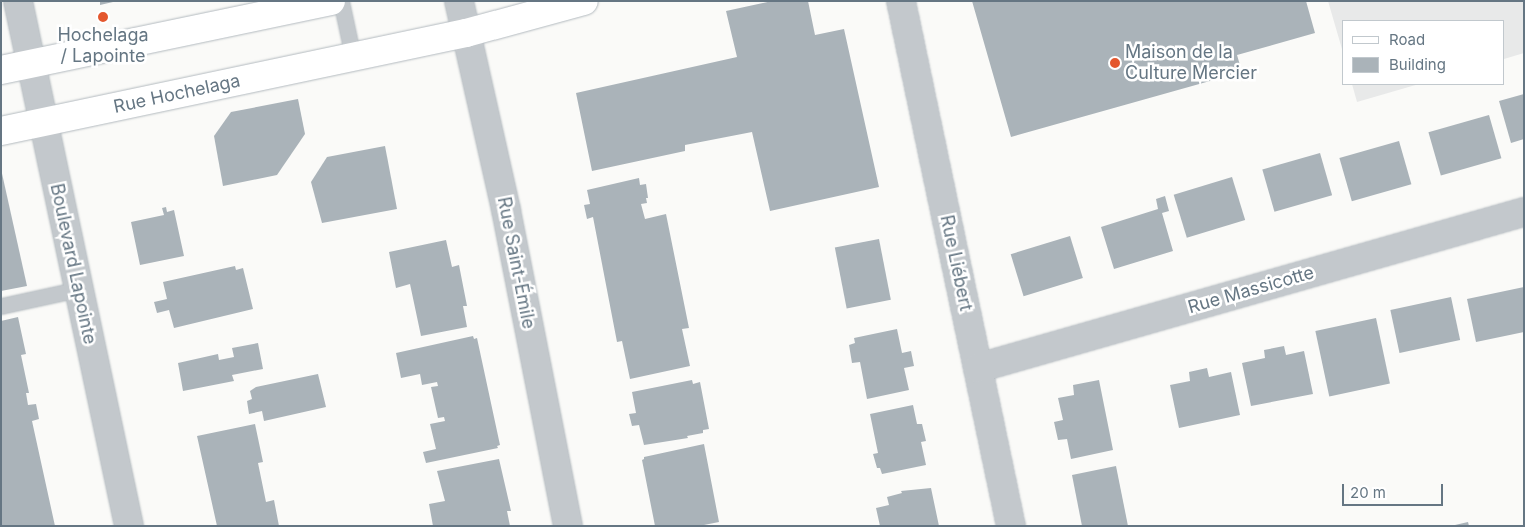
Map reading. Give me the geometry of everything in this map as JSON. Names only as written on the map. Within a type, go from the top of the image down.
[{"type":"main road","points":[[1,70],[331,1]]},
{"type":"main road","name":"Rue Hochelaga","points":[[1,131],[466,33],[584,1]]},
{"type":"street","name":"Boulevard Lapointe","points":[[18,1],[129,526]]},
{"type":"street","name":"Rue Saint-Émile","points":[[459,1],[506,210],[568,526]]},
{"type":"street","name":"Rue Liébert","points":[[901,1],[1011,526]]},
{"type":"street","name":"Rue Massicotte","points":[[978,368],[1524,212]]},
{"type":"lane","points":[[342,1],[353,57]]},
{"type":"lane","points":[[1,306],[79,289]]},
{"type":"shaded area","points":[[1328,1],[1524,1],[1524,53],[1505,59],[1505,20],[1342,20],[1342,49]]},
{"type":"shaded area","points":[[1352,85],[1416,85],[1357,102]]},
{"type":"building","points":[[100,1],[113,1],[113,2],[100,5]]},
{"type":"building","points":[[772,1],[808,1],[815,35],[844,29],[879,187],[770,211],[752,132],[685,145],[685,151],[592,171],[576,93],[737,57],[726,11]]},
{"type":"building","name":"Maison de la Culture Mercier","points":[[972,1],[1306,1],[1315,33],[1237,55],[1242,72],[1011,137]]},
{"type":"building","points":[[1524,94],[1524,139],[1511,143],[1499,101]]},
{"type":"building","points":[[298,99],[305,134],[277,175],[223,186],[214,136],[231,112]]},
{"type":"building","points":[[1489,115],[1501,158],[1441,176],[1428,132]]},
{"type":"building","points":[[1399,141],[1411,184],[1352,201],[1339,158]]},
{"type":"building","points":[[385,146],[397,209],[322,223],[311,182],[327,157]]},
{"type":"building","points":[[1320,153],[1332,195],[1274,212],[1262,170]]},
{"type":"building","points":[[1,169],[27,286],[1,291]]},
{"type":"building","points":[[1232,177],[1245,220],[1187,238],[1174,195]]},
{"type":"building","points":[[639,178],[640,185],[646,184],[647,203],[641,204],[645,219],[666,214],[689,328],[682,329],[690,366],[630,379],[622,341],[617,342],[593,217],[587,219],[584,205],[590,204],[587,190]]},
{"type":"building","points":[[1165,196],[1169,211],[1162,213],[1173,251],[1114,269],[1101,227],[1158,209],[1156,199]]},
{"type":"building","points":[[166,207],[167,212],[174,210],[184,256],[140,265],[131,222],[164,215],[162,208]]},
{"type":"building","points":[[1070,236],[1083,278],[1024,296],[1011,254]]},
{"type":"building","points":[[879,239],[891,300],[847,308],[835,248]]},
{"type":"building","points":[[446,240],[452,267],[459,265],[467,306],[463,306],[467,327],[421,336],[410,284],[396,288],[389,252]]},
{"type":"building","points":[[235,266],[236,270],[243,268],[253,309],[174,328],[169,310],[157,313],[154,302],[167,299],[163,282]]},
{"type":"building","points":[[1524,287],[1524,332],[1476,342],[1467,299]]},
{"type":"building","points":[[1451,297],[1460,340],[1400,353],[1390,310]]},
{"type":"building","points":[[18,317],[26,354],[21,355],[29,393],[26,393],[28,405],[36,404],[39,419],[32,421],[55,526],[1,526],[1,321]]},
{"type":"building","points":[[1376,318],[1390,384],[1329,396],[1315,331]]},
{"type":"building","points":[[897,329],[902,353],[911,351],[914,366],[904,368],[909,390],[867,399],[860,362],[852,363],[849,345],[855,343],[854,338]]},
{"type":"building","points":[[473,336],[474,339],[477,338],[500,445],[497,446],[498,448],[426,463],[423,452],[436,449],[430,424],[445,421],[444,417],[438,418],[431,387],[438,386],[437,382],[422,385],[420,374],[401,378],[396,353]]},
{"type":"building","points":[[258,343],[263,369],[232,375],[234,381],[183,391],[178,363],[218,354],[219,360],[234,357],[232,348]]},
{"type":"building","points":[[1284,346],[1286,355],[1304,351],[1313,394],[1251,406],[1242,363],[1265,358],[1264,350]]},
{"type":"building","points":[[1207,368],[1209,377],[1231,372],[1240,415],[1179,428],[1170,385],[1190,381],[1189,372]]},
{"type":"building","points":[[318,374],[326,407],[264,421],[262,411],[249,414],[247,401],[252,399],[250,391],[256,387]]},
{"type":"building","points":[[692,380],[693,384],[700,382],[709,429],[703,430],[703,433],[687,436],[688,438],[644,445],[639,425],[632,426],[629,414],[636,413],[632,392]]},
{"type":"building","points":[[1099,380],[1113,450],[1071,459],[1067,439],[1058,440],[1054,422],[1063,420],[1058,398],[1074,395],[1073,385]]},
{"type":"building","points":[[913,405],[917,424],[922,424],[926,441],[921,442],[926,465],[882,474],[880,468],[877,468],[873,454],[878,453],[870,414]]},
{"type":"building","points":[[255,424],[263,462],[258,463],[266,502],[274,500],[279,526],[217,526],[197,436]]},
{"type":"building","points":[[704,444],[719,522],[699,526],[655,526],[642,460],[644,457]]},
{"type":"building","points":[[499,459],[511,511],[507,511],[510,526],[433,526],[429,504],[445,501],[437,471]]},
{"type":"building","points":[[1116,466],[1128,526],[1082,526],[1072,475]]},
{"type":"building","points":[[931,488],[939,526],[880,526],[876,508],[889,505],[887,497],[902,493],[901,491]]},
{"type":"building","points":[[1468,522],[1469,526],[1455,526],[1455,525]]},
{"type":"place","name":"Hochelaga / Lapointe","points":[[103,17]]},
{"type":"place","name":"Maison de la Culture Mercier","points":[[1115,63]]}]
